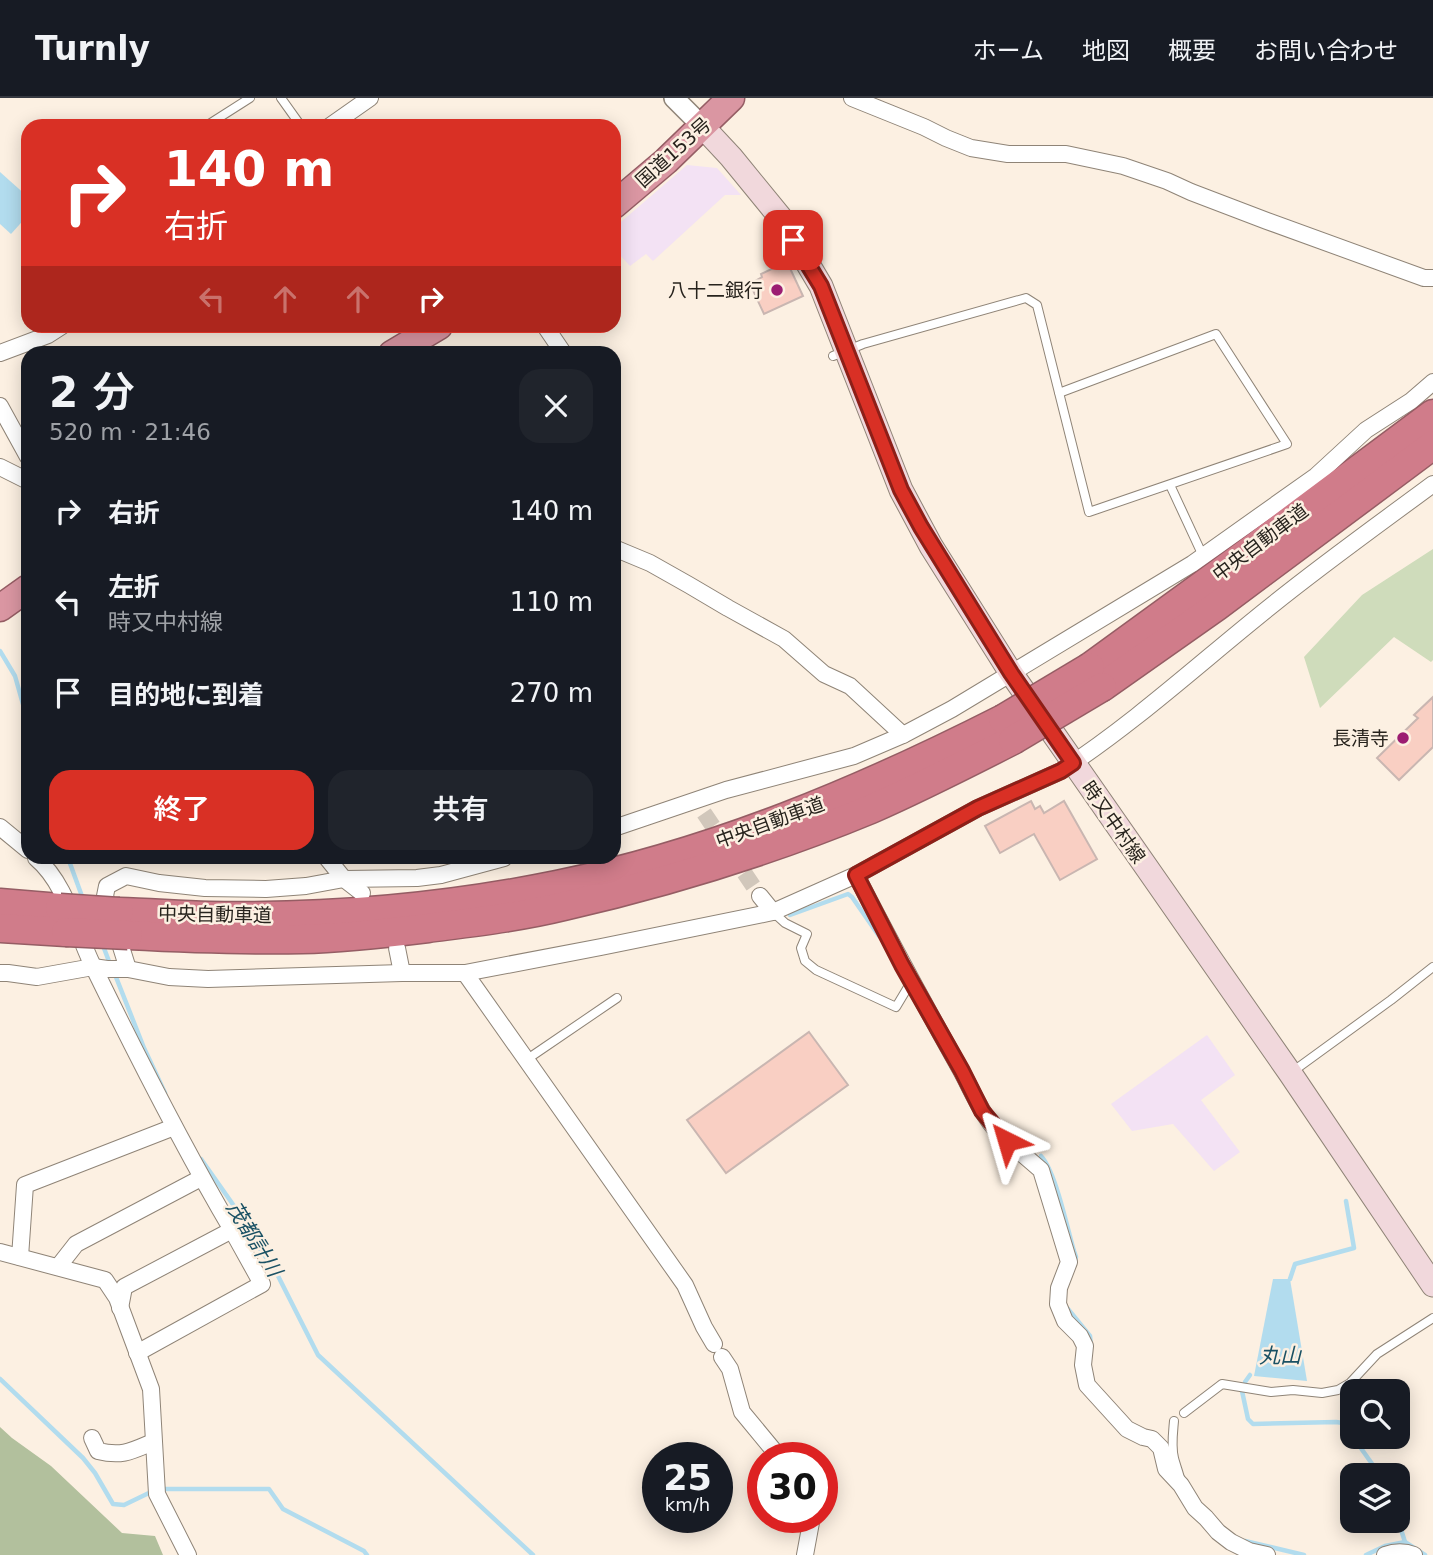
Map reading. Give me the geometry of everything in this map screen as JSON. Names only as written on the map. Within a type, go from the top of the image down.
[{"type":"highway","name":"国道153号","points":[[621,199],[666,161],[731,98]]},
{"type":"highway","points":[[405,346],[427,333]]},
{"type":"highway","name":"中央自動車道","points":[[1096,677],[1244,555],[1433,414]]},
{"type":"highway","name":"中央自動車道","points":[[0,928],[63,920],[123,924],[209,939],[304,939],[396,932],[562,907],[741,857],[809,834],[873,808],[1217,606],[1433,445]]},
{"type":"highway","points":[[0,608],[21,593]]},
{"type":"highway","name":"中央自動車道","points":[[0,903],[63,920]]},
{"type":"main road","name":"時又中村線","points":[[703,127],[779,217],[821,286],[840,353],[901,490],[931,546],[1011,673],[1290,1073],[1433,1285]]},
{"type":"street","points":[[340,119],[370,98]]},
{"type":"street","points":[[674,98],[703,127]]},
{"type":"street","points":[[852,98],[971,148],[1008,155],[1066,154],[1123,166],[1424,278],[1433,278]]},
{"type":"street","points":[[0,353],[51,333]]},
{"type":"street","points":[[621,826],[700,807],[726,790],[855,756],[952,709],[1203,556],[1316,475],[1366,430],[1411,401],[1433,382]]},
{"type":"street","points":[[0,406],[21,444]]},
{"type":"street","points":[[0,467],[21,478]]},
{"type":"street","points":[[3,975],[37,977],[112,968],[169,977],[208,979],[465,973],[773,912],[856,875],[978,808],[1061,771],[1118,730],[1274,603],[1433,484]]},
{"type":"street","points":[[621,551],[689,584],[784,639],[824,674],[850,685],[903,735]]},
{"type":"street","points":[[0,827],[21,844]]},
{"type":"street","points":[[43,864],[112,968],[174,1127],[262,1284],[137,1353]]},
{"type":"street","points":[[332,864],[344,879],[362,893]]},
{"type":"street","points":[[112,968],[105,896],[107,886],[126,876],[205,888],[266,889],[306,886],[344,879],[417,878],[441,875],[482,864]]},
{"type":"street","points":[[856,875],[982,1111],[1013,1146],[1041,1170],[1069,1262],[1059,1288],[1058,1304],[1065,1321],[1080,1336],[1084,1346],[1083,1365],[1087,1385],[1127,1429],[1152,1439],[1161,1448],[1166,1469],[1181,1485],[1195,1508],[1218,1532],[1249,1551],[1267,1555]]},
{"type":"street","points":[[760,897],[773,912]]},
{"type":"street","points":[[397,948],[402,973]]},
{"type":"street","points":[[465,973],[685,1285],[704,1327],[730,1369],[742,1412],[767,1442]]},
{"type":"street","points":[[20,1257],[25,1185],[174,1127]]},
{"type":"street","points":[[58,1267],[76,1244],[201,1178]]},
{"type":"street","points":[[120,1308],[124,1287],[232,1230]]},
{"type":"street","points":[[0,1252],[105,1280],[117,1298],[151,1389],[157,1489],[188,1555]]},
{"type":"street","points":[[92,1438],[98,1451],[114,1455],[128,1453],[153,1442]]},
{"type":"street","points":[[805,1555],[809,1533]]},
{"type":"street","points":[[1385,1555],[1393,1552],[1414,1555]]},
{"type":"lane","points":[[217,119],[250,98]]},
{"type":"lane","points":[[281,98],[296,119]]},
{"type":"lane","points":[[840,353],[863,344],[1026,298],[1037,305],[1059,393],[1089,512],[1287,444],[1216,334],[1059,393]]},
{"type":"lane","points":[[1170,485],[1203,556]]},
{"type":"lane","points":[[773,912],[785,923],[807,934],[801,948],[805,961],[817,970],[896,1007],[911,982]]},
{"type":"lane","points":[[1290,1073],[1433,967]]},
{"type":"lane","points":[[526,1060],[617,998]]},
{"type":"lane","points":[[1184,1413],[1222,1384],[1271,1392],[1293,1390],[1322,1393],[1338,1390],[1350,1383],[1377,1354],[1433,1318]]},
{"type":"lane","points":[[1174,1421],[1173,1457],[1181,1485]]},
{"type":"shaded area","points":[[687,165],[717,168],[741,195],[725,195],[653,261],[646,254],[630,266],[621,256],[621,222]]},
{"type":"shaded area","points":[[1207,1035],[1235,1075],[1201,1100],[1240,1152],[1214,1171],[1173,1124],[1132,1131],[1111,1104]]},
{"type":"green space","points":[[1433,549],[1433,660],[1431,662],[1394,637],[1320,708],[1304,657],[1362,595]]},
{"type":"green space","points":[[0,1427],[51,1466],[122,1533],[155,1536],[163,1555],[0,1555]]},
{"type":"water","points":[[0,172],[21,191],[21,223],[11,234],[0,224]]},
{"type":"water","name":"丸山","points":[[1273,1279],[1290,1279],[1307,1381],[1254,1376]]},
{"type":"building","name":"八十二銀行","points":[[784,263],[785,266],[788,264],[803,296],[764,314],[750,284],[762,277],[761,274]]},
{"type":"building","name":"長清寺","points":[[1433,697],[1433,747],[1399,780],[1377,758],[1418,718],[1414,715]]},
{"type":"building","points":[[1031,801],[1035,809],[1040,806],[1044,813],[1064,801],[1097,859],[1060,880],[1034,834],[1000,853],[985,826]]},
{"type":"building","points":[[809,1032],[848,1085],[726,1173],[687,1120]]},
{"type":"waterway","name":"茂都計川","points":[[0,651],[15,676],[21,697]]},
{"type":"waterway","name":"茂都計川","points":[[70,864],[83,899]]},
{"type":"waterway","points":[[790,915],[848,894],[879,936]]},
{"type":"waterway","name":"茂都計川","points":[[102,943],[110,964]]},
{"type":"waterway","name":"茂都計川","points":[[114,972],[165,1093]]},
{"type":"waterway","points":[[1041,1156],[1052,1174],[1075,1261]]},
{"type":"waterway","name":"茂都計川","points":[[201,1159],[275,1270],[318,1355],[533,1555]]},
{"type":"waterway","points":[[1290,1279],[1295,1264],[1354,1248],[1346,1201]]},
{"type":"waterway","points":[[1068,1309],[1090,1336],[1091,1345]]},
{"type":"waterway","points":[[1245,1382],[1250,1375]]},
{"type":"waterway","points":[[0,1379],[83,1458],[113,1504],[124,1505],[153,1491]]},
{"type":"waterway","points":[[1242,1391],[1248,1419],[1253,1424],[1340,1423]]},
{"type":"waterway","points":[[1362,1449],[1371,1463]]},
{"type":"waterway","points":[[161,1489],[269,1489],[283,1509],[367,1555]]},
{"type":"waterway","points":[[1402,1533],[1405,1542]]},
{"type":"waterway","points":[[1245,1541],[1304,1555]]},
{"type":"waterway","points":[[1366,1555],[1385,1546],[1405,1542],[1425,1555]]},
{"type":"tunnel","points":[[704,813],[760,896]]},
{"type":"place","name":"八十二銀行","points":[[777,290]]},
{"type":"place","name":"長清寺","points":[[1403,738]]},
{"type":"route","points":[[793,240],[821,286],[901,490],[931,546],[1011,673],[1073,763],[978,808],[856,875],[982,1111],[1007,1141]]}]
